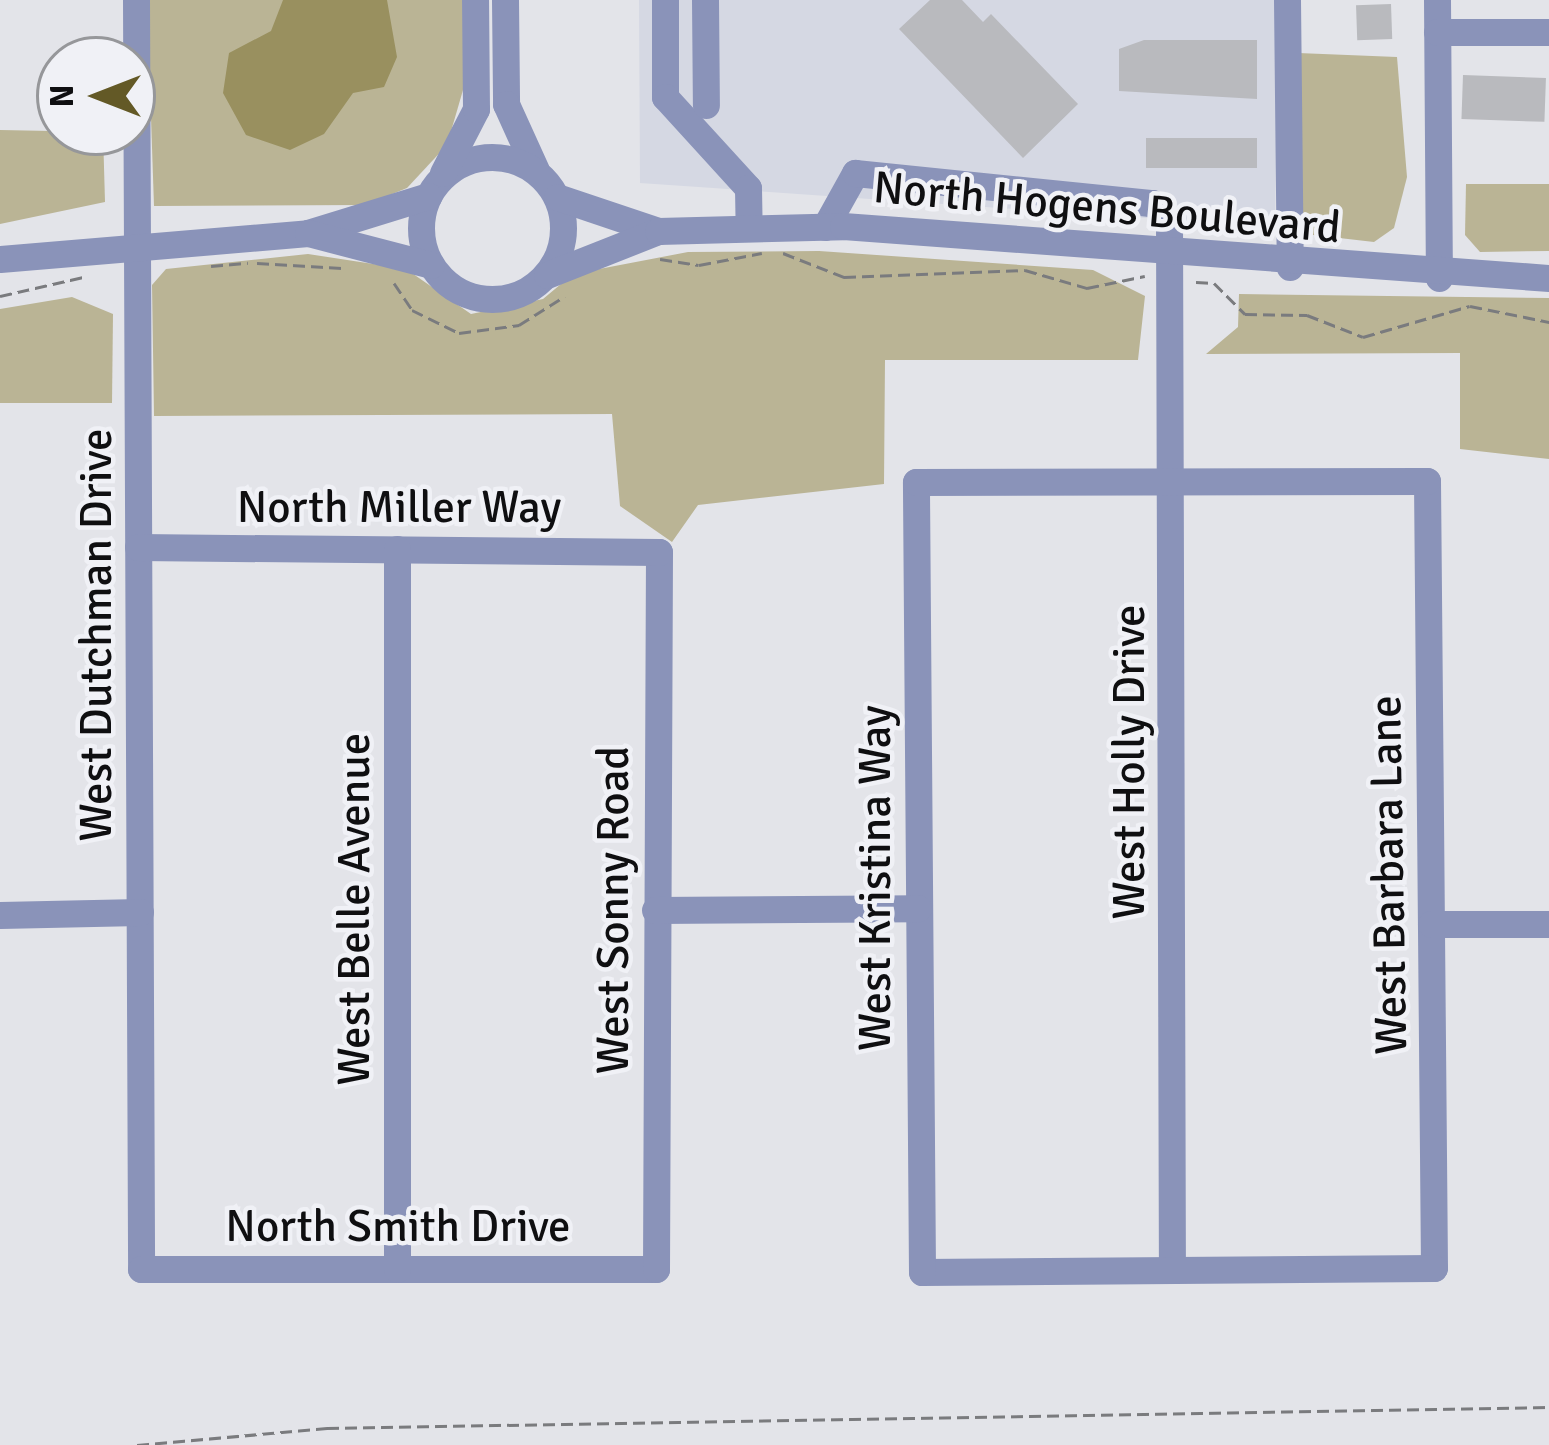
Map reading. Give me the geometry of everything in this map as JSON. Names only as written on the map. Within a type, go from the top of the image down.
[{"type":"street","name":"West Dutchman Drive","points":[[136,0],[141,1269]]},
{"type":"street","points":[[431,265],[433,189],[476,109],[475,0]]},
{"type":"street","points":[[308,232],[431,265],[487,300],[548,274],[563,237],[557,197],[539,173],[506,104],[505,0]]},
{"type":"street","points":[[664,0],[665,98],[748,188],[748,227]]},
{"type":"street","points":[[705,0],[706,105]]},
{"type":"street","points":[[1288,0],[1291,267]]},
{"type":"street","points":[[1437,0],[1439,278]]},
{"type":"street","points":[[1437,32],[1549,32]]},
{"type":"street","points":[[0,260],[137,239],[308,232],[433,189],[497,156],[539,173]]},
{"type":"street","name":"West Holly Drive","points":[[825,226],[855,173],[1153,203],[1168,218],[1172,1267]]},
{"type":"street","name":"North Hogens Boulevard","points":[[557,197],[658,231]]},
{"type":"street","name":"North Hogens Boulevard","points":[[548,274],[658,231],[825,226],[1171,270],[1291,267],[1439,278],[1549,278]]},
{"type":"street","name":"West Kristina Way","points":[[1172,482],[916,482],[922,1272],[1172,1267]]},
{"type":"street","name":"West Barbara Lane","points":[[1172,482],[1427,482],[1435,1268],[1172,1267]]},
{"type":"street","name":"North Miller Way","points":[[138,548],[659,552]]},
{"type":"street","name":"West Belle Avenue","points":[[397,549],[397,1269]]},
{"type":"street","name":"West Sonny Road","points":[[656,1269],[659,552]]},
{"type":"street","points":[[655,910],[918,908]]},
{"type":"street","points":[[0,915],[140,912]]},
{"type":"street","points":[[1432,924],[1549,924]]},
{"type":"street","name":"North Smith Drive","points":[[141,1269],[656,1269]]},
{"type":"path","points":[[205,264],[340,271],[356,246]]},
{"type":"path","points":[[639,255],[700,266],[776,250],[844,277],[911,267],[956,277],[1025,270],[1087,288],[1131,272],[1171,270],[1214,283],[1245,314],[1307,315],[1364,337],[1470,306],[1549,322]]},
{"type":"path","points":[[0,296],[93,271]]},
{"type":"path","points":[[388,272],[412,310],[458,333],[519,325],[577,286]]},
{"type":"path","points":[[136,1445],[327,1428],[1549,1407]]},
{"type":"shaded area","points":[[147,0],[464,0],[463,90],[447,145],[407,188],[365,205],[154,206],[156,36],[148,36]]},
{"type":"shaded area","points":[[283,0],[387,0],[397,57],[384,87],[353,93],[324,134],[290,150],[246,135],[223,93],[229,53],[271,31]]},
{"type":"shaded area","points":[[639,0],[1278,0],[1275,227],[640,183]]},
{"type":"shaded area","points":[[1298,53],[1397,57],[1407,177],[1394,228],[1374,242],[1296,233]]},
{"type":"shaded area","points":[[0,130],[36,131],[36,156],[104,156],[105,202],[0,224]]},
{"type":"shaded area","points":[[1466,184],[1549,184],[1549,251],[1480,252],[1465,235]]},
{"type":"shaded area","points":[[819,251],[1093,270],[1145,296],[1138,360],[885,360],[884,484],[698,505],[672,542],[620,506],[612,414],[154,416],[152,285],[166,269],[308,254],[406,269],[471,314],[543,299],[573,274],[688,252]]},
{"type":"shaded area","points":[[1239,294],[1549,298],[1549,459],[1460,449],[1460,353],[1206,354],[1238,327]]},
{"type":"shaded area","points":[[72,297],[113,314],[112,403],[0,403],[0,309]]},
{"type":"building","points":[[930,0],[962,0],[983,22],[991,14],[1078,104],[1023,158],[899,29]]},
{"type":"building","points":[[1391,4],[1392,39],[1357,40],[1356,5]]},
{"type":"building","points":[[1144,40],[1257,40],[1257,99],[1119,91],[1119,49]]},
{"type":"building","points":[[1463,75],[1546,78],[1544,122],[1461,119]]},
{"type":"building","points":[[1146,138],[1257,138],[1257,168],[1146,168]]}]
